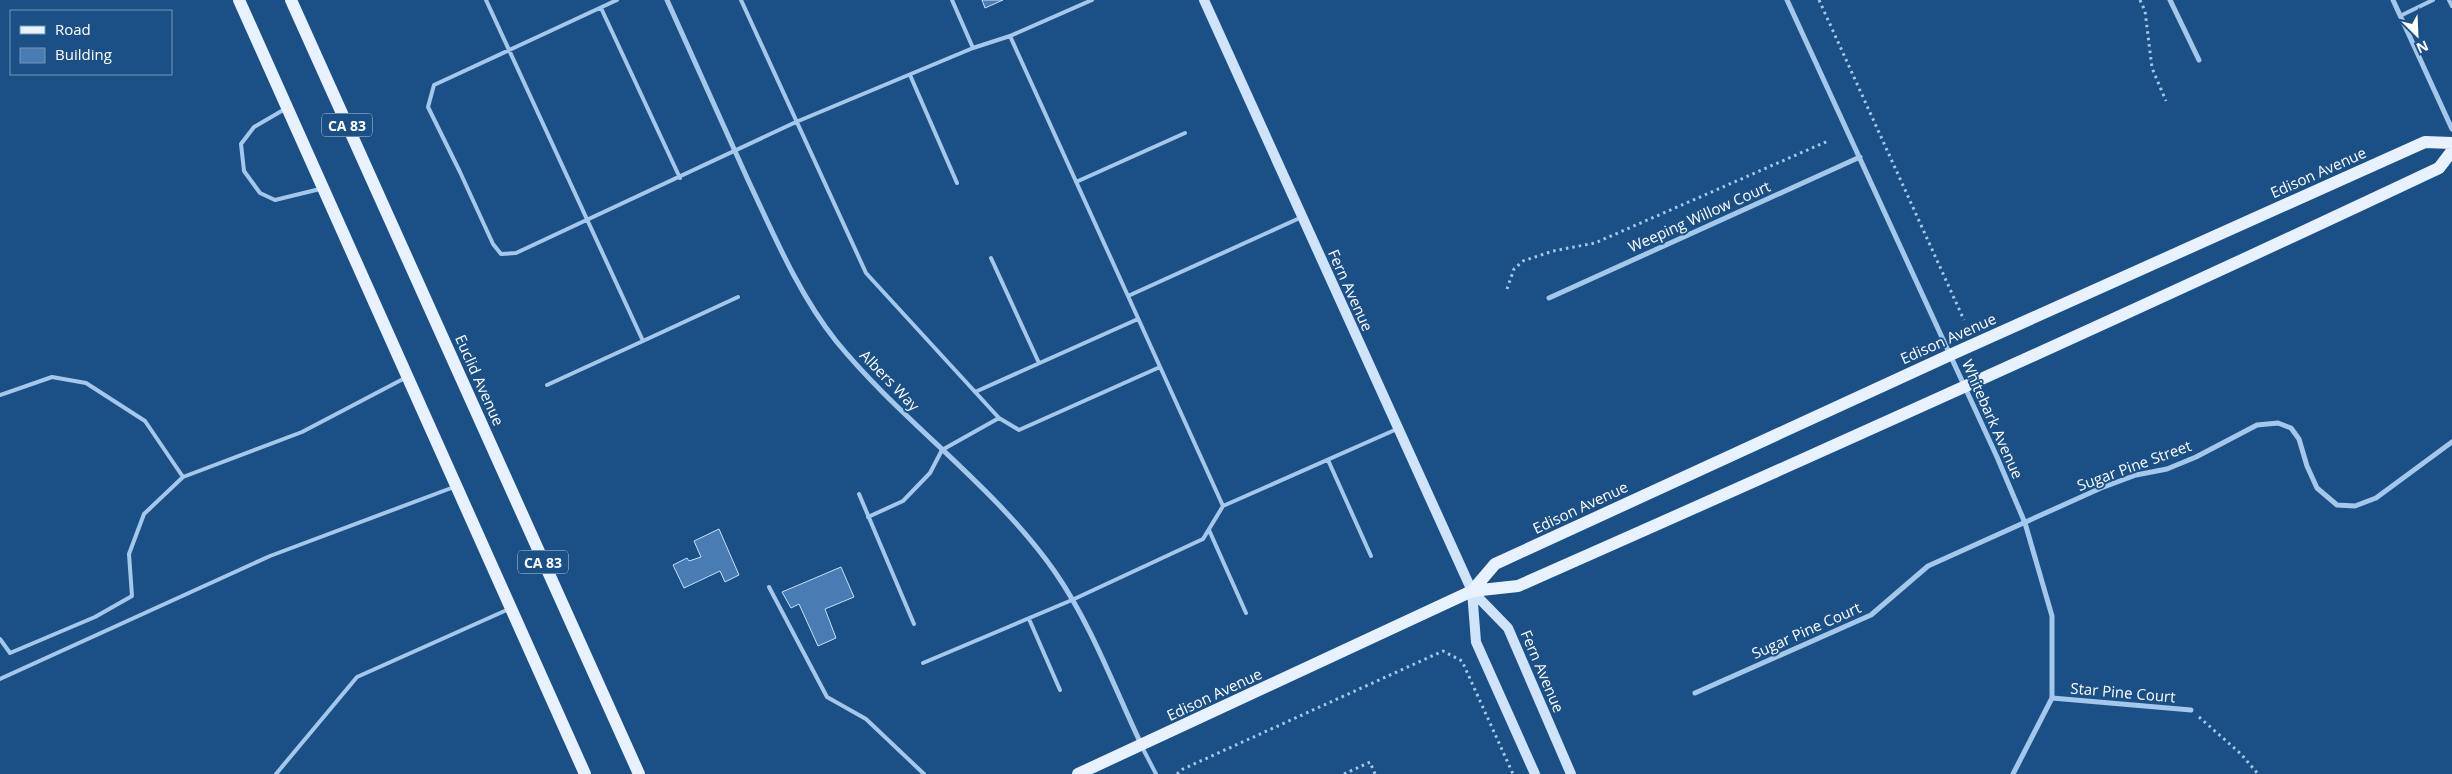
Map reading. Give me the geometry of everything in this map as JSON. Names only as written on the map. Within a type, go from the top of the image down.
[{"type":"main road","points":[[239,0],[585,774]]},
{"type":"main road","name":"Euclid Avenue","points":[[291,0],[638,774]]},
{"type":"main road","name":"Edison Avenue","points":[[1472,591],[1495,564],[1950,355],[2425,142],[2452,143]]},
{"type":"main road","name":"Edison Avenue","points":[[1078,774],[1472,591],[1518,586],[1965,386],[2439,168],[2452,151]]},
{"type":"street","name":"Albers Way","points":[[667,0],[776,241],[814,311],[836,341],[860,368],[1008,516],[1055,573],[1072,600],[1141,745]]},
{"type":"street","name":"Fern Avenue","points":[[1204,0],[1472,591],[1508,628],[1571,774]]},
{"type":"street","name":"Whitebark Avenue","points":[[1787,0],[1965,386],[2025,523],[2052,616],[2052,698]]},
{"type":"street","points":[[2170,0],[2199,60]]},
{"type":"street","points":[[2393,0],[2452,129]]},
{"type":"street","name":"Weeping Willow Court","points":[[1549,298],[1860,157]]},
{"type":"street","name":"Sugar Pine Street","points":[[2025,523],[2100,488],[2136,475],[2167,469],[2257,425],[2278,423],[2292,428],[2317,488],[2337,505],[2355,506],[2376,498],[2452,442]]},
{"type":"street","name":"Sugar Pine Court","points":[[1695,693],[1871,615],[1928,566],[2025,523]]},
{"type":"street","name":"Fern Avenue","points":[[1472,591],[1476,642],[1535,774]]},
{"type":"street","points":[[2013,774],[2052,698]]},
{"type":"street","name":"Star Pine Court","points":[[2052,698],[2191,710]]},
{"type":"lane","points":[[486,0],[643,341]]},
{"type":"lane","points":[[617,0],[434,85],[428,107],[492,244],[501,254],[516,254],[736,152],[796,122],[973,48],[1010,36],[1092,0]]},
{"type":"lane","points":[[741,0],[866,273],[999,418],[1019,430],[1160,367]]},
{"type":"lane","points":[[952,0],[973,48]]},
{"type":"lane","points":[[2400,16],[2433,0]]},
{"type":"lane","points":[[2449,0],[2452,6]]},
{"type":"lane","points":[[601,8],[680,178]]},
{"type":"lane","points":[[1010,36],[1223,506]]},
{"type":"lane","points":[[910,75],[957,183]]},
{"type":"lane","points":[[287,108],[254,127],[241,144],[244,171],[260,193],[275,200],[323,188]]},
{"type":"lane","points":[[1076,182],[1184,134]]},
{"type":"lane","points":[[1128,296],[1302,217]]},
{"type":"lane","points":[[991,258],[1039,363]]},
{"type":"lane","points":[[547,385],[738,297]]},
{"type":"lane","points":[[975,392],[1138,319]]},
{"type":"lane","points":[[0,394],[52,377],[86,383],[145,421],[184,477]]},
{"type":"lane","points":[[0,639],[10,653],[95,617],[132,596],[129,554],[144,514],[184,477],[302,432],[407,377]]},
{"type":"lane","points":[[868,517],[903,501],[930,472],[942,450],[999,418]]},
{"type":"lane","points":[[923,663],[1072,600],[1203,539],[1223,506],[1398,428]]},
{"type":"lane","points":[[1328,460],[1371,556]]},
{"type":"lane","points":[[0,679],[270,556],[456,486]]},
{"type":"lane","points":[[859,494],[914,624]]},
{"type":"lane","points":[[1209,530],[1246,613]]},
{"type":"lane","points":[[769,587],[827,697],[866,719],[924,774]]},
{"type":"lane","points":[[276,774],[357,676],[511,608]]},
{"type":"lane","points":[[1029,619],[1060,690]]},
{"type":"lane","points":[[1141,745],[1156,774]]},
{"type":"path","points":[[1819,0],[1964,320]]},
{"type":"path","points":[[2140,0],[2145,11],[2152,68],[2166,100]]},
{"type":"path","points":[[1507,289],[1514,269],[1523,261],[1553,251],[1595,243],[1828,141]]},
{"type":"path","points":[[1177,774],[1443,651],[1462,661],[1513,774]]},
{"type":"path","points":[[2191,710],[2241,754],[2258,774]]},
{"type":"path","points":[[1344,774],[1370,762],[1375,774]]},
{"type":"building","points":[[982,0],[1003,0],[985,8]]},
{"type":"building","points":[[719,529],[739,575],[725,582],[720,571],[684,588],[673,565],[687,558],[689,561],[701,557],[694,541]]},
{"type":"building","points":[[841,567],[854,597],[825,609],[836,638],[818,646],[799,604],[791,608],[782,592]]}]
